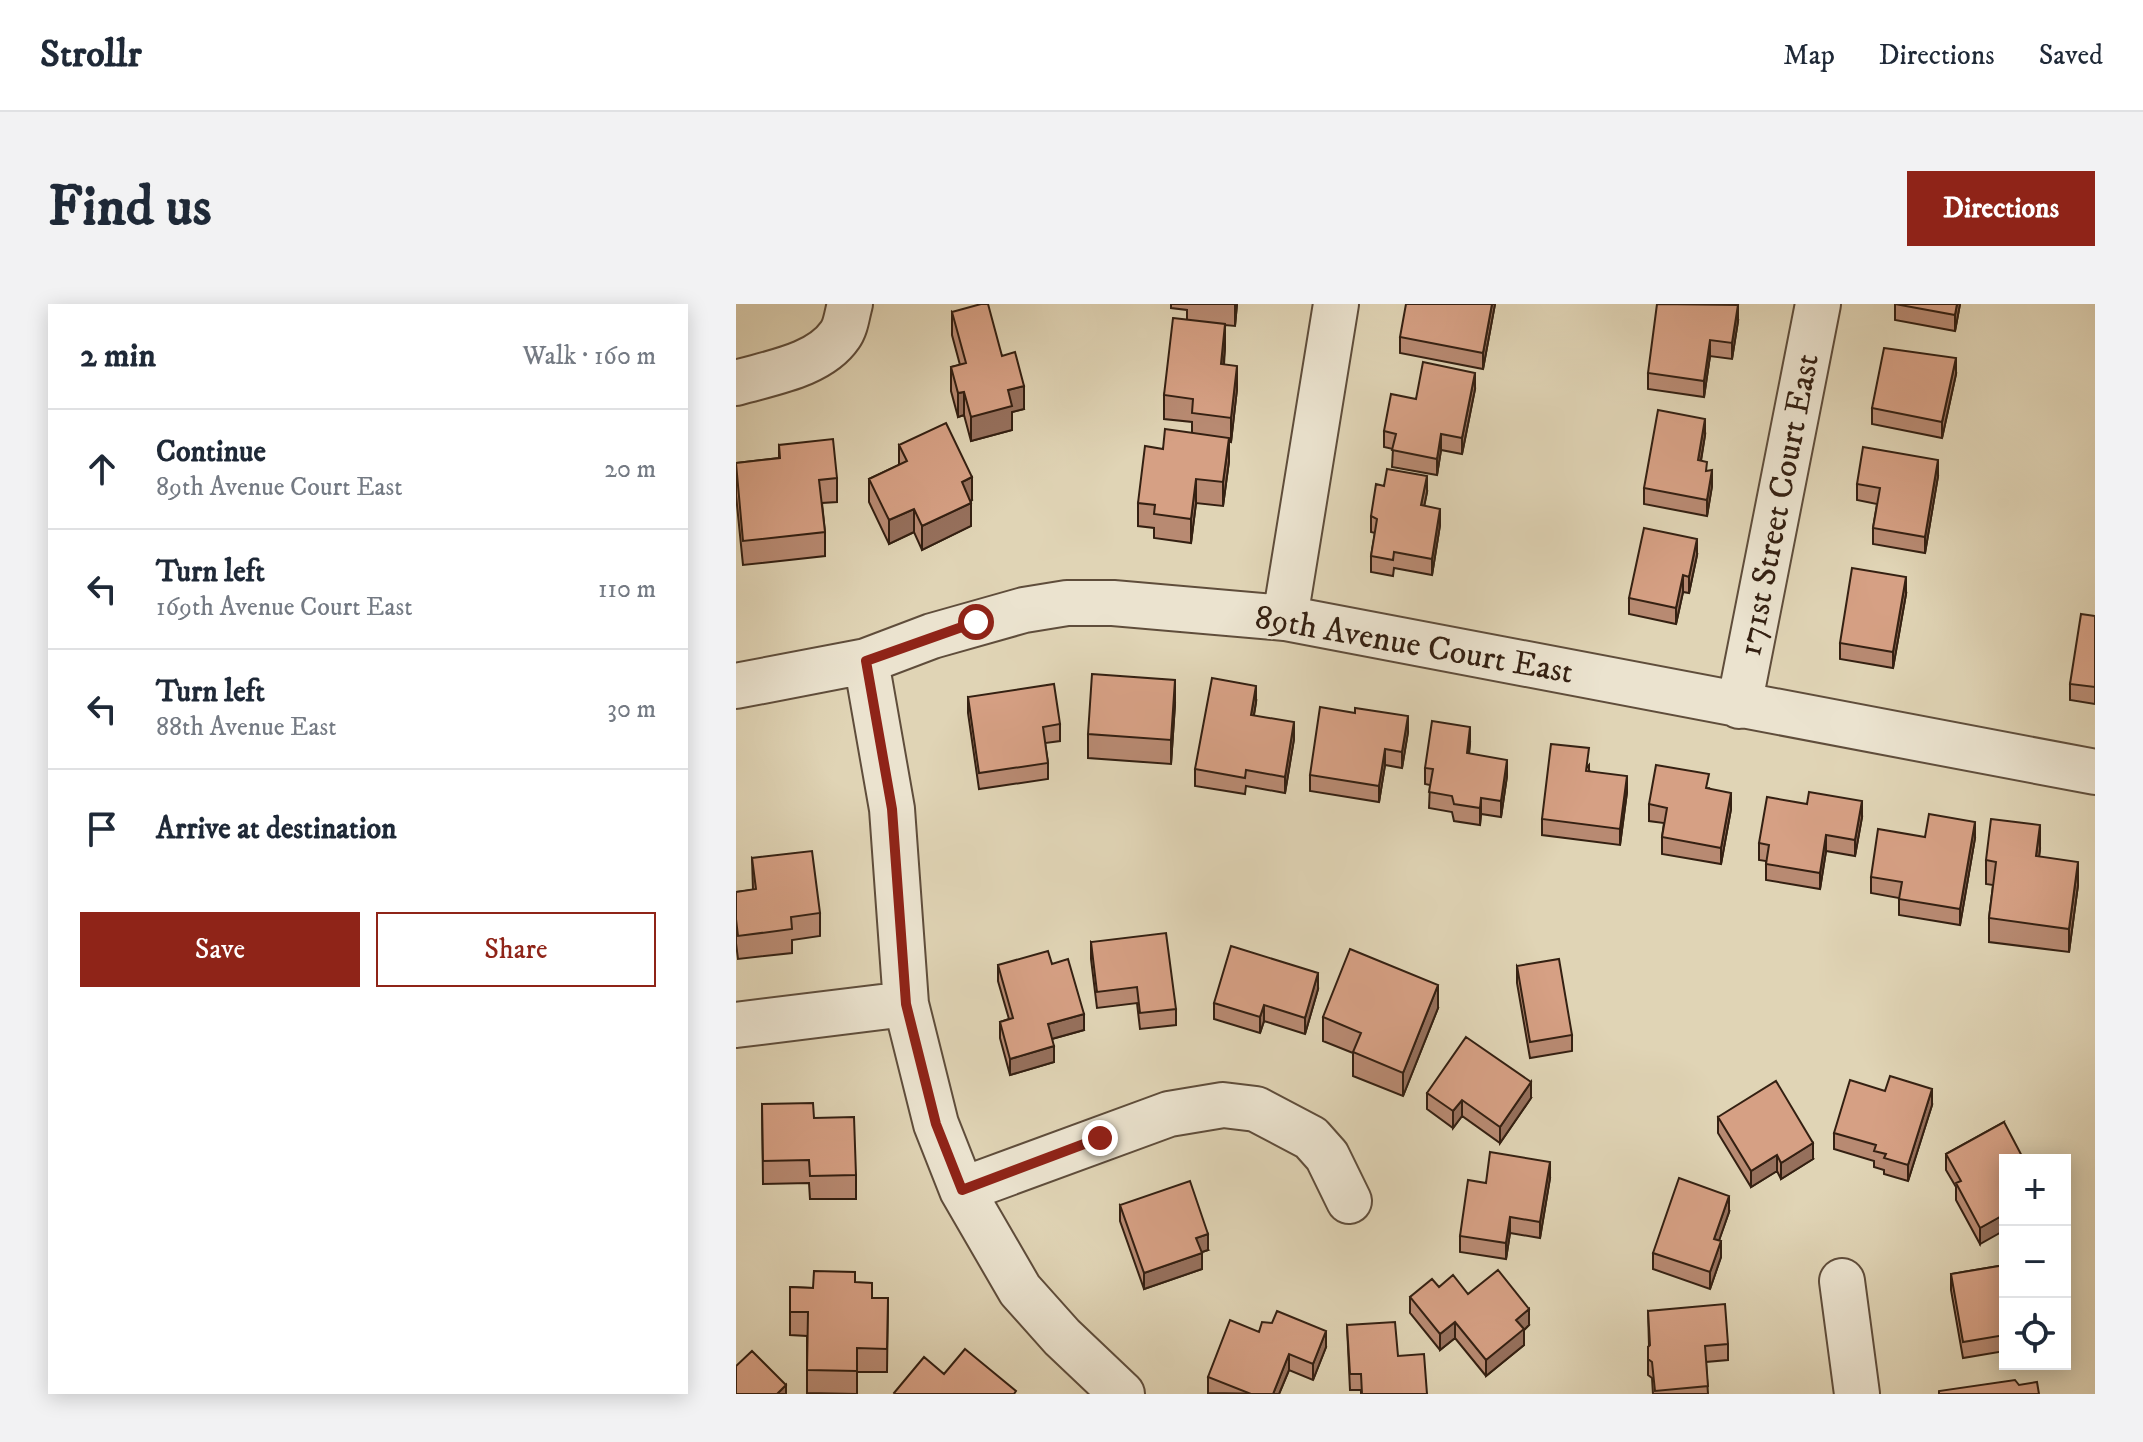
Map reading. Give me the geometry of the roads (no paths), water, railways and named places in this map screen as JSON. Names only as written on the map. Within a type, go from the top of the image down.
[{"type":"street","points":[[1285,618],[1336,304]]},
{"type":"street","name":"171st Street Court East","points":[[1739,706],[1818,304]]},
{"type":"street","points":[[736,383],[814,358],[832,344],[846,318]]},
{"type":"street","name":"89th Avenue Court East","points":[[736,686],[866,661],[976,622],[1024,610],[1067,603],[1113,603],[1285,618],[2095,772]]},
{"type":"street","points":[[866,661],[892,809],[906,1004],[936,1124],[962,1190],[1020,1290],[1062,1337],[1122,1394]]},
{"type":"street","points":[[736,1025],[906,1004]]},
{"type":"street","points":[[962,1190],[1169,1114],[1223,1105],[1256,1109],[1288,1123],[1311,1138],[1327,1156],[1349,1201]]},
{"type":"street","points":[[1842,1281],[1857,1394]]}]
